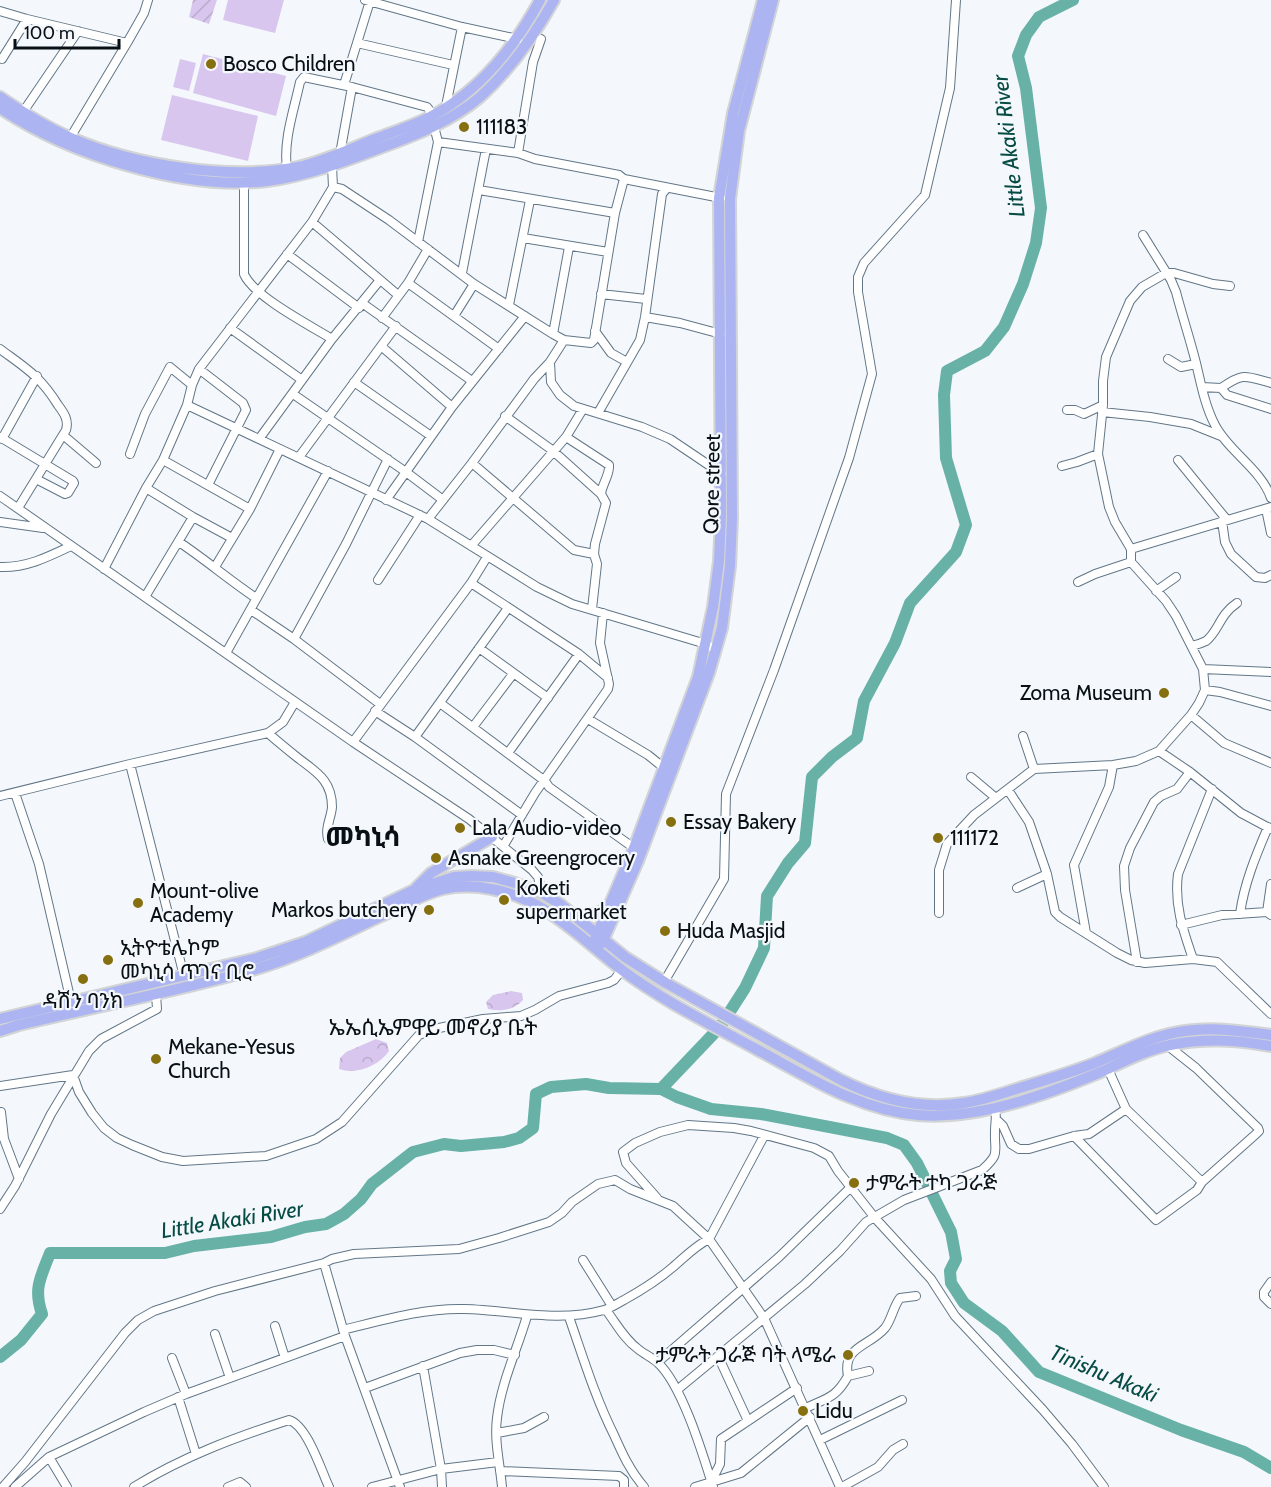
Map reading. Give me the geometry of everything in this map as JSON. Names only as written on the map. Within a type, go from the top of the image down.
[{"type":"main road","points":[[0,97],[46,130],[126,157],[186,168],[236,171],[287,169],[340,154],[431,116],[446,106],[476,85],[497,64],[518,39],[540,0]]},
{"type":"main road","points":[[0,108],[81,150],[124,165],[185,177],[244,182],[284,178],[332,166],[434,128],[478,98],[498,79],[531,38],[554,0]]},
{"type":"main road","name":"Qore street","points":[[727,474],[721,334],[724,199],[733,113],[763,0]]},
{"type":"main road","name":"Qore street","points":[[600,936],[613,916],[638,861],[688,731],[711,647],[727,474],[724,199],[739,130],[774,0]]},
{"type":"main road","name":"Qore street","points":[[595,948],[711,647]]},
{"type":"main road","points":[[414,890],[431,873],[492,837]]},
{"type":"main road","points":[[0,1031],[72,1007],[257,958],[305,942],[414,890],[454,877],[472,876],[504,880],[542,893],[575,915],[617,950],[701,1004],[863,1091],[891,1100],[944,1105],[964,1104],[1093,1064],[1154,1039],[1183,1031],[1234,1030],[1271,1035]]},
{"type":"main road","points":[[0,1019],[156,994],[266,965],[309,950],[423,896],[445,888],[466,887],[490,889],[535,903],[556,916],[622,970],[695,1017],[843,1095],[894,1112],[951,1116],[995,1107],[1065,1086],[1167,1045],[1204,1040],[1229,1040],[1271,1046]]},
{"type":"main road","points":[[575,915],[590,915],[606,909],[612,902]]},
{"type":"main road","points":[[613,916],[610,937],[617,950]]},
{"type":"street","points":[[70,138],[144,13],[148,0]]},
{"type":"street","points":[[664,982],[724,879],[726,794],[774,670],[849,458],[872,374],[858,292],[858,277],[864,263],[925,195],[950,88],[956,0]]},
{"type":"street","points":[[340,154],[348,86],[357,43],[373,1],[462,27],[518,39]]},
{"type":"street","points":[[0,11],[27,20],[127,43]]},
{"type":"street","points":[[2,59],[27,20]]},
{"type":"street","points":[[446,106],[462,27]]},
{"type":"street","points":[[23,112],[78,31]]},
{"type":"street","points":[[518,153],[533,62],[541,39]]},
{"type":"street","points":[[357,43],[453,65]]},
{"type":"street","points":[[287,169],[286,143],[300,82],[304,77],[427,107],[438,142],[418,242]]},
{"type":"street","points":[[438,142],[518,153],[535,159],[724,199]]},
{"type":"street","points":[[462,273],[486,149]]},
{"type":"street","points":[[104,569],[163,460],[188,405],[192,385],[199,369],[312,222],[333,187],[332,166]]},
{"type":"street","points":[[333,187],[342,189],[462,273],[474,284],[553,334],[564,340],[591,343],[594,340],[615,213],[624,178]]},
{"type":"street","points":[[244,182],[244,274],[250,285],[332,339]]},
{"type":"street","points":[[598,413],[640,340],[662,194],[667,188]]},
{"type":"street","points":[[479,190],[615,213]]},
{"type":"street","points":[[509,305],[530,200]]},
{"type":"street","points":[[312,222],[398,295]]},
{"type":"street","points":[[1143,235],[1176,292],[1214,424],[1221,436],[1268,488],[1271,498]]},
{"type":"street","points":[[523,238],[608,252]]},
{"type":"street","points":[[553,334],[569,247]]},
{"type":"street","points":[[382,318],[408,283],[428,249]]},
{"type":"street","points":[[287,254],[361,306],[396,326],[472,381]]},
{"type":"street","points":[[939,913],[939,870],[947,844],[974,815],[1034,769],[1113,765],[1136,761],[1159,751],[1191,716],[1205,690],[1203,669],[1176,616],[1131,562],[1131,549],[1109,507],[1098,454],[1106,357],[1130,301],[1142,287],[1166,273],[1230,286]]},
{"type":"street","points":[[259,439],[332,339],[380,280]]},
{"type":"street","points":[[408,283],[499,349]]},
{"type":"street","points":[[454,316],[474,284]]},
{"type":"street","points":[[602,294],[646,300]]},
{"type":"street","points":[[386,500],[452,407],[525,316]]},
{"type":"street","points":[[645,317],[721,334]]},
{"type":"street","points":[[298,457],[396,326]]},
{"type":"street","points":[[230,328],[302,380]]},
{"type":"street","points":[[595,331],[611,353],[627,362]]},
{"type":"street","points":[[378,580],[424,517],[443,500],[472,463],[505,416],[550,362],[564,340]]},
{"type":"street","points":[[381,346],[452,407]]},
{"type":"street","points":[[0,350],[37,376],[46,386],[68,425],[18,508]]},
{"type":"street","points":[[1167,359],[1181,368],[1196,364]]},
{"type":"street","points":[[550,362],[551,382],[560,395],[574,406],[670,438],[727,474]]},
{"type":"street","points":[[130,454],[145,414],[170,368],[192,385]]},
{"type":"street","points":[[199,369],[243,403],[246,410],[208,485]]},
{"type":"street","points":[[36,479],[65,494],[68,494],[74,483],[1,438],[37,376]]},
{"type":"street","points":[[1202,387],[1221,388],[1242,376],[1271,383]]},
{"type":"street","points":[[354,382],[431,436]]},
{"type":"street","points":[[1221,388],[1227,395],[1271,409]]},
{"type":"street","points":[[293,394],[443,500]]},
{"type":"street","points":[[188,405],[424,517],[537,587],[572,604],[711,647]]},
{"type":"street","points":[[471,546],[552,450],[566,437],[583,409]]},
{"type":"street","points":[[1067,410],[1075,410],[1084,414],[1102,409],[1150,417],[1191,424],[1221,436]]},
{"type":"street","points":[[505,416],[552,450],[601,494],[606,502],[594,554],[597,564],[592,609]]},
{"type":"street","points":[[63,435],[96,463]]},
{"type":"street","points":[[566,437],[609,465],[601,494]]},
{"type":"street","points":[[215,567],[250,509],[280,449]]},
{"type":"street","points":[[1062,466],[1098,454]]},
{"type":"street","points":[[294,639],[346,544],[388,459]]},
{"type":"street","points":[[163,460],[250,509]]},
{"type":"street","points":[[1178,460],[1225,520],[1225,542],[1231,554],[1256,577],[1265,578],[1271,575]]},
{"type":"street","points":[[472,463],[574,550],[594,554]]},
{"type":"street","points":[[226,653],[328,471]]},
{"type":"street","points":[[146,488],[232,538]]},
{"type":"street","points":[[0,496],[353,742],[469,819],[504,845],[532,870],[542,893]]},
{"type":"street","points":[[1131,549],[1269,508],[1271,533]]},
{"type":"street","points":[[145,597],[193,517]]},
{"type":"street","points":[[0,522],[44,528]]},
{"type":"street","points":[[179,542],[215,567],[221,575],[256,598]]},
{"type":"street","points":[[0,567],[11,568],[37,562],[71,546]]},
{"type":"street","points":[[353,742],[471,584],[488,557]]},
{"type":"street","points":[[1078,582],[1095,573],[1131,562]]},
{"type":"street","points":[[1156,591],[1176,577]]},
{"type":"street","points":[[471,584],[579,654],[608,678]]},
{"type":"street","points":[[1192,646],[1205,641],[1224,614],[1237,603]]},
{"type":"street","points":[[414,737],[508,608]]},
{"type":"street","points":[[251,610],[294,639],[414,737],[522,815]]},
{"type":"street","points":[[504,845],[608,689],[608,678],[600,643],[603,613]]},
{"type":"street","points":[[479,648],[548,698]]},
{"type":"street","points":[[508,753],[579,654]]},
{"type":"street","points":[[1203,669],[1271,672]]},
{"type":"street","points":[[473,727],[513,674]]},
{"type":"street","points":[[1205,690],[1271,705]]},
{"type":"street","points":[[0,796],[268,733],[283,722],[295,702]]},
{"type":"street","points":[[440,703],[545,781],[549,787],[634,848]]},
{"type":"street","points":[[1191,716],[1224,743],[1271,763]]},
{"type":"street","points":[[588,719],[648,755],[663,767]]},
{"type":"street","points":[[268,733],[321,774],[326,782],[332,807],[327,823],[328,839]]},
{"type":"street","points":[[1023,736],[1034,769]]},
{"type":"street","points":[[1159,751],[1190,772],[1241,813],[1269,828],[1254,858],[1240,914]]},
{"type":"street","points":[[130,764],[184,976]]},
{"type":"street","points":[[1086,933],[1074,865],[1109,788],[1113,765]]},
{"type":"street","points":[[1137,962],[1125,890],[1124,866],[1130,848],[1154,802],[1177,789],[1190,772]]},
{"type":"street","points":[[971,777],[996,798]]},
{"type":"street","points":[[1193,959],[1181,926],[1177,903],[1178,874],[1212,789]]},
{"type":"street","points":[[1008,790],[1029,822],[1047,874],[1055,912],[1060,917],[1117,953],[1137,962],[1193,959],[1217,962],[1271,1014]]},
{"type":"street","points":[[15,793],[39,864],[72,1007]]},
{"type":"street","points":[[1017,888],[1047,874]]},
{"type":"street","points":[[1181,926],[1222,915],[1269,913],[1271,884]]},
{"type":"street","points":[[73,1075],[79,1092],[104,1128],[117,1138],[132,1145],[162,1157],[183,1161],[266,1156],[316,1139],[342,1122],[419,1035],[439,1028],[483,1019],[521,1016],[559,996],[608,983],[614,980],[622,970]]},
{"type":"street","points":[[0,1209],[73,1075],[89,1051],[101,1039],[158,1009],[156,994]]},
{"type":"street","points":[[1074,1136],[1156,1220],[1197,1190],[1202,1182],[1259,1131],[1196,1068],[1167,1045]]},
{"type":"street","points":[[1108,1069],[1126,1109],[1202,1182]]},
{"type":"street","points":[[0,1086],[73,1075]]},
{"type":"street","points":[[677,1390],[805,1284],[840,1251],[866,1222],[904,1200],[982,1170],[991,1161],[997,1149],[995,1131],[998,1121],[995,1107]]},
{"type":"street","points":[[998,1121],[1003,1126],[1011,1144],[1019,1149],[1029,1149],[1089,1134],[1126,1109]]},
{"type":"street","points":[[1,1112],[4,1139],[18,1179]]},
{"type":"street","points":[[660,1201],[626,1163],[623,1152],[635,1143],[667,1129],[688,1125],[734,1128],[814,1148],[829,1156],[875,1218],[931,1280],[955,1316],[1051,1419],[1104,1487]]},
{"type":"street","points":[[15,1487],[49,1457],[182,1395],[285,1358],[344,1333],[407,1314],[480,1310],[527,1316],[569,1317],[609,1308],[645,1288],[672,1269],[699,1244],[709,1239],[764,1136]]},
{"type":"street","points":[[3,1487],[125,1333],[138,1320],[154,1311],[215,1290],[324,1263],[332,1258],[354,1254],[459,1249],[499,1238],[549,1222],[598,1184],[615,1180],[630,1189],[673,1206],[709,1239],[764,1318],[841,1487],[878,1467],[893,1450],[903,1444]]},
{"type":"street","points":[[658,1362],[780,1257],[850,1187]]},
{"type":"street","points":[[583,1260],[627,1340],[658,1362],[677,1390],[712,1485]]},
{"type":"street","points":[[324,1263],[344,1333],[399,1483]]},
{"type":"street","points":[[1271,1282],[1264,1292],[1264,1296],[1271,1304]]},
{"type":"street","points":[[806,1408],[834,1395],[841,1389],[848,1376],[846,1364],[849,1355],[884,1328],[900,1298],[916,1296]]},
{"type":"street","points":[[502,1487],[498,1462],[497,1420],[502,1388],[527,1316]]},
{"type":"street","points":[[569,1317],[604,1414],[623,1456],[635,1477],[644,1487]]},
{"type":"street","points":[[275,1326],[285,1358]]},
{"type":"street","points":[[215,1335],[230,1378]]},
{"type":"street","points":[[365,1388],[460,1353],[494,1350],[515,1355]]},
{"type":"street","points":[[718,1356],[748,1421]]},
{"type":"street","points":[[172,1358],[196,1454]]},
{"type":"street","points":[[423,1366],[441,1469],[442,1487]]},
{"type":"street","points":[[848,1376],[869,1371]]},
{"type":"street","points":[[712,1485],[720,1464],[721,1439],[797,1388]]},
{"type":"street","points":[[820,1440],[902,1400]]},
{"type":"street","points":[[497,1433],[524,1428],[544,1417]]},
{"type":"street","points":[[695,1487],[712,1485],[741,1473],[810,1417]]},
{"type":"street","points":[[134,1487],[196,1454],[289,1420],[302,1429],[329,1487]]},
{"type":"street","points":[[49,1457],[67,1487]]},
{"type":"street","points":[[372,1487],[399,1483],[441,1469],[498,1462]]},
{"type":"street","points":[[500,1471],[619,1476],[624,1480],[624,1487]]},
{"type":"street","points":[[228,1487],[240,1482],[246,1487]]},
{"type":"green space","points":[[193,0],[217,0],[209,24],[189,17]]},
{"type":"green space","points":[[228,0],[284,0],[275,33],[223,20]]},
{"type":"green space","points":[[203,54],[286,76],[276,116],[193,93]]},
{"type":"green space","points":[[180,59],[196,63],[189,91],[173,87]]},
{"type":"green space","points":[[172,95],[258,116],[248,161],[161,140]]},
{"type":"green space","points":[[511,991],[522,993],[523,1000],[507,1009],[488,1009],[486,1002],[493,995]]},
{"type":"green space","points":[[376,1039],[387,1043],[389,1051],[379,1061],[360,1070],[339,1069],[340,1058],[346,1052]]},
{"type":"waterway","name":"Little Akaki River","points":[[661,1089],[720,1027],[745,988],[764,948],[767,896],[788,863],[805,843],[812,777],[832,757],[857,738],[864,701],[895,643],[910,603],[956,552],[966,525],[946,458],[944,395],[947,371],[985,351],[1004,327],[1023,284],[1036,243],[1041,208],[1026,88],[1018,56],[1026,35],[1039,17],[1073,0]]},
{"type":"waterway","name":"Little Akaki River","points":[[0,1357],[21,1340],[42,1314],[38,1290],[50,1253],[165,1253],[194,1246],[271,1237],[305,1227],[326,1224],[344,1214],[361,1199],[372,1184],[413,1152],[444,1144],[461,1146],[504,1142],[519,1138],[533,1128],[536,1094],[551,1087],[586,1084],[609,1088],[661,1089],[711,1109],[761,1114],[887,1138],[904,1145],[917,1163],[951,1232],[956,1259],[950,1271],[951,1283],[964,1303],[1002,1331],[1039,1372],[1181,1430],[1244,1452],[1271,1468]]},
{"type":"place","name":"Bosco Children","points":[[211,64]]},
{"type":"place","name":"111183","points":[[464,127]]},
{"type":"place","name":"Zoma Museum","points":[[1164,693]]},
{"type":"place","name":"Essay Bakery","points":[[671,822]]},
{"type":"place","name":"Lala Audio-video","points":[[460,828]]},
{"type":"place","name":"111172","points":[[938,838]]},
{"type":"place","name":"Asnake Greengrocery","points":[[436,858]]},
{"type":"place","name":"Koketi supermarket","points":[[504,900]]},
{"type":"place","name":"Mount-olive Academy","points":[[138,903]]},
{"type":"place","name":"Markos butchery","points":[[429,910]]},
{"type":"place","name":"Huda Masjid","points":[[665,931]]},
{"type":"place","name":"ኢትዮቴሌኮም መካኒሳ ጥገና ቢሮ","points":[[108,960]]},
{"type":"place","name":"ዳሽን ባንክ","points":[[83,979]]},
{"type":"place","name":"Mekane-Yesus Church","points":[[156,1059]]},
{"type":"place","name":"ታምራት ተካ ጋራጅ","points":[[854,1183]]},
{"type":"place","name":"ታምራት ጋራጅ ባት ላሜራ","points":[[848,1355]]},
{"type":"place","name":"Lidu","points":[[803,1411]]},
{"type":"district","name":"መካኒሳ","points":[[363,837]]},
{"type":"district","name":"ኤኤሲኤምዋይ መኖሪያ ቤት","points":[[433,1027]]},
{"type":"water label","name":"Tinishu Akaki","points":[[1104,1373]]}]
